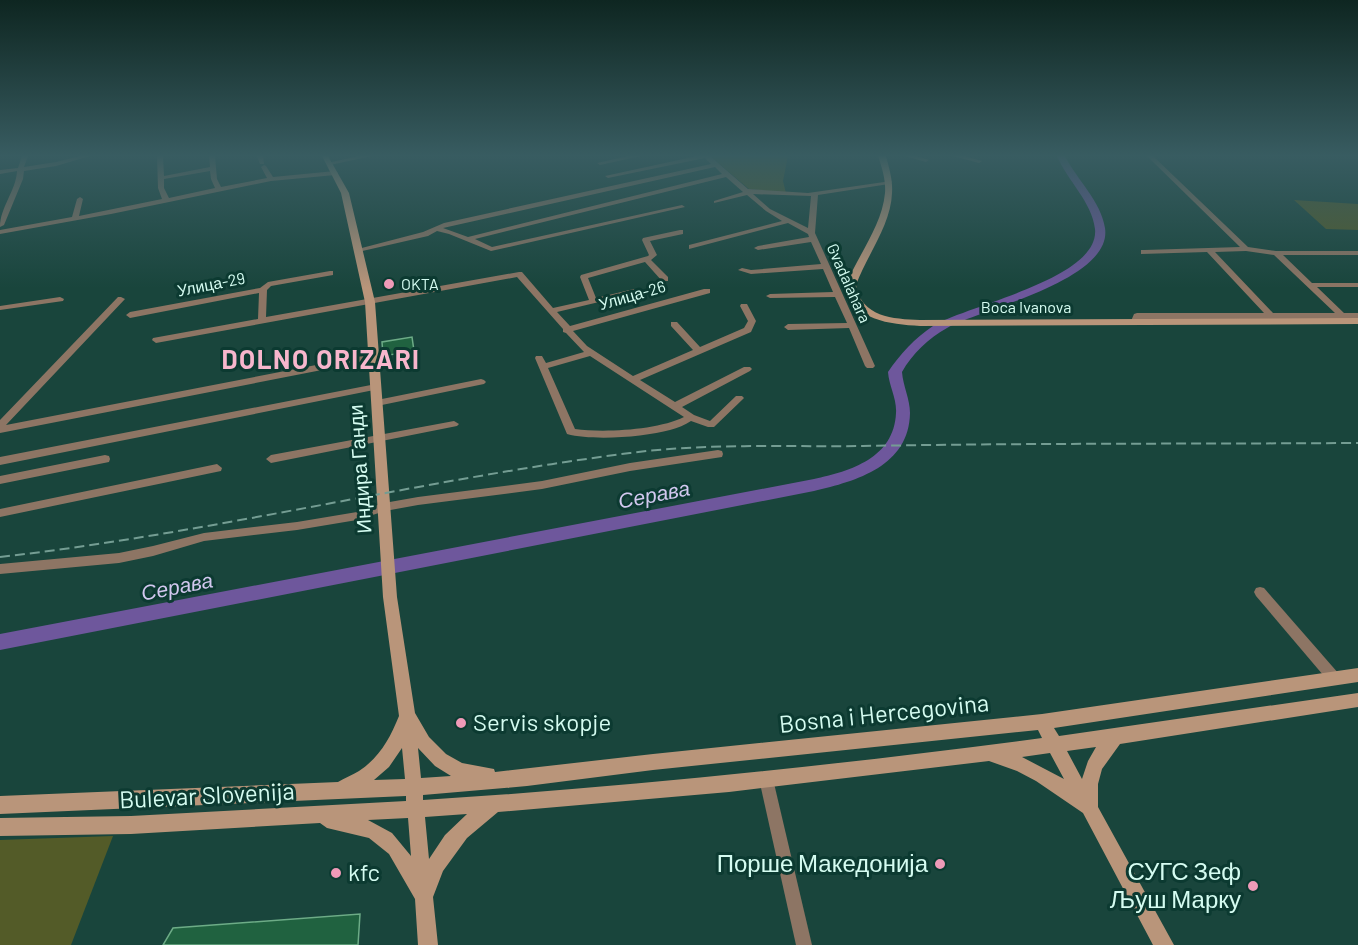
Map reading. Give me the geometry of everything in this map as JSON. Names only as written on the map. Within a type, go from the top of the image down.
[{"type":"street","points":[[75,219],[80,200]]},
{"type":"street","points":[[0,232],[166,200]]},
{"type":"street","name":"Индира Ганди","points":[[347,200],[370,302],[388,577],[407,713],[428,945]]},
{"type":"street","points":[[358,250],[444,225],[556,200]]},
{"type":"street","points":[[467,239],[624,200]]},
{"type":"street","points":[[716,202],[722,200]]},
{"type":"street","name":"Gvadalahara","points":[[756,200],[768,210],[812,236],[870,366]]},
{"type":"street","points":[[758,248],[812,236],[815,200]]},
{"type":"street","points":[[856,302],[852,295],[851,285],[887,208],[888,200]]},
{"type":"street","points":[[1196,200],[1246,249]]},
{"type":"street","points":[[0,202],[9,201]]},
{"type":"street","points":[[0,225],[3,211],[9,201]]},
{"type":"street","points":[[436,229],[492,249],[682,207]]},
{"type":"street","points":[[693,247],[789,221]]},
{"type":"street","points":[[593,300],[584,277],[646,259],[653,255],[646,240],[680,232]]},
{"type":"street","points":[[1144,252],[1246,249],[1276,254],[1358,253]]},
{"type":"street","points":[[1209,250],[1273,319],[1358,316]]},
{"type":"street","points":[[1276,254],[1341,316]]},
{"type":"street","points":[[646,259],[665,279]]},
{"type":"street","points":[[742,270],[751,272],[826,266]]},
{"type":"street","name":"Улица-29","points":[[130,315],[263,290],[268,284],[330,273]]},
{"type":"street","points":[[156,340],[519,274],[566,330],[591,354],[691,417],[711,425],[739,398]]},
{"type":"street","points":[[1309,285],[1358,285]]},
{"type":"street","points":[[262,321],[263,290]]},
{"type":"street","points":[[552,311],[634,291]]},
{"type":"street","name":"Улица-26","points":[[566,330],[707,291]]},
{"type":"street","points":[[770,296],[840,297],[856,302]]},
{"type":"street","points":[[0,308],[60,299]]},
{"type":"street","points":[[0,428],[121,299]]},
{"type":"street","name":"Boca Ivanova","points":[[856,302],[861,308],[882,318],[920,323],[1273,319],[1358,321]]},
{"type":"street","points":[[633,379],[748,330],[752,321],[744,306]]},
{"type":"street","points":[[674,324],[698,350]]},
{"type":"street","points":[[788,327],[852,325]]},
{"type":"street","points":[[591,354],[541,362],[571,432],[578,434],[669,428],[691,417]]},
{"type":"street","points":[[0,428],[373,357]]},
{"type":"street","points":[[676,406],[747,369]]},
{"type":"street","points":[[377,403],[481,382]]},
{"type":"street","points":[[0,461],[376,387]]},
{"type":"street","points":[[271,459],[454,424]]},
{"type":"street","points":[[0,569],[119,558],[204,537],[297,526],[357,516],[384,507],[542,485],[630,467],[718,454]]},
{"type":"street","points":[[0,480],[105,459]]},
{"type":"street","points":[[0,513],[217,468]]},
{"type":"street","points":[[1260,592],[1334,678]]},
{"type":"street","name":"Bosna i Hercegovina","points":[[414,787],[527,778],[653,762],[1042,722],[1358,675]]},
{"type":"street","points":[[416,810],[766,779],[1054,745],[1358,700]]},
{"type":"street","points":[[407,713],[428,750],[443,764],[457,771],[477,775],[527,778]]},
{"type":"street","points":[[332,791],[355,783],[375,770],[391,752],[402,733],[407,713]]},
{"type":"street","points":[[1042,722],[1164,945]]},
{"type":"street","points":[[1091,812],[1088,788],[1093,766],[1103,750],[1117,735]]},
{"type":"street","points":[[987,753],[1014,760],[1046,775],[1091,812]]},
{"type":"street","points":[[766,779],[804,945]]},
{"type":"street","name":"Bulevar Slovenija","points":[[0,805],[414,787]]},
{"type":"street","points":[[424,902],[430,878],[450,843],[473,818],[495,803]]},
{"type":"street","name":"Bulevar Slovenija","points":[[0,827],[416,810]]},
{"type":"street","points":[[302,815],[358,824],[380,834],[399,852],[424,902]]},
{"type":"green space","points":[[1294,200],[1358,204],[1358,230],[1326,229]]},
{"type":"green space","points":[[113,836],[71,945],[0,945],[0,840]]},
{"type":"building","points":[[412,337],[414,351],[383,356],[382,342]]},
{"type":"building","points":[[360,914],[358,945],[163,945],[173,928]]},
{"type":"waterway","name":"Серава","points":[[0,642],[814,485],[860,471],[886,455],[895,444],[901,430],[902,403],[895,372],[904,359],[930,334],[944,325],[1032,291],[1077,268],[1092,254],[1100,238],[1097,218],[1088,200]]},
{"type":"railway","points":[[0,557],[79,547],[237,521],[551,464],[659,450],[746,446],[1358,443]]},
{"type":"place","name":"OKTA","points":[[389,284]]},
{"type":"place","name":"Servis skopje","points":[[461,723]]},
{"type":"place","name":"Порше Македонија","points":[[940,864]]},
{"type":"place","name":"kfc","points":[[336,873]]},
{"type":"place","name":"СУГС Зеф Љуш Марку","points":[[1253,886]]},
{"type":"district","name":"DOLNO ORIZARI","points":[[321,360]]}]
